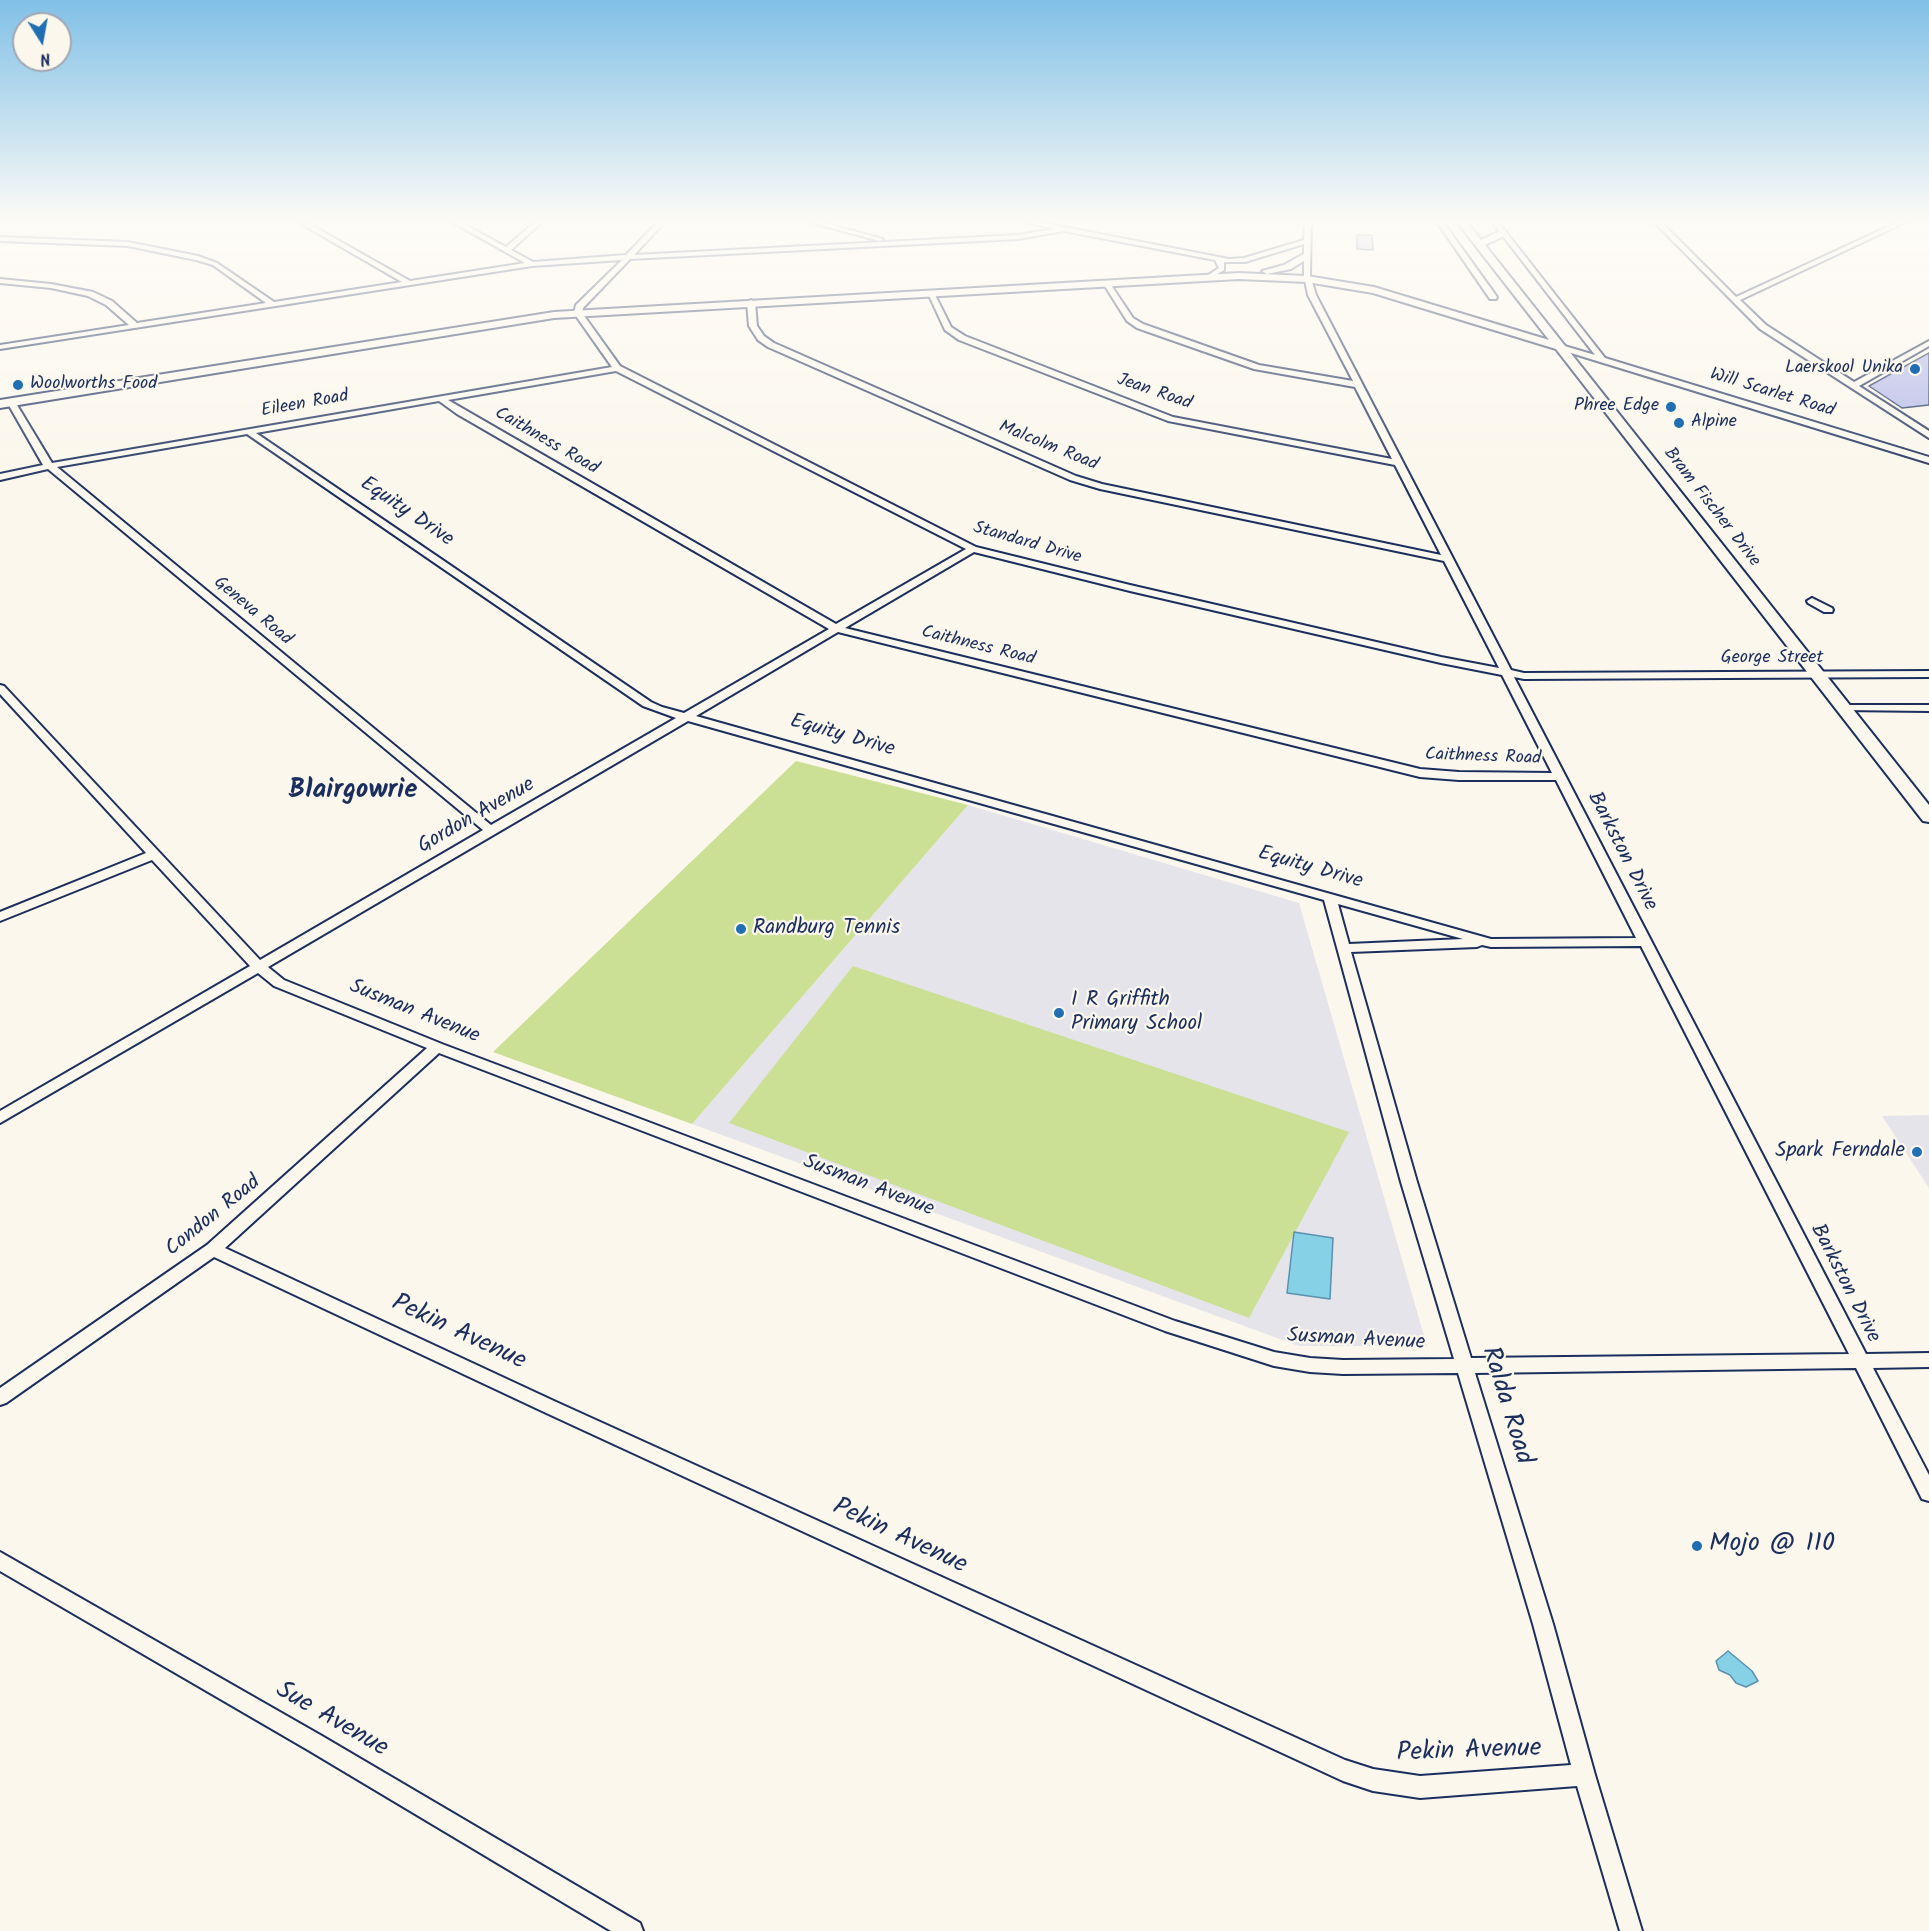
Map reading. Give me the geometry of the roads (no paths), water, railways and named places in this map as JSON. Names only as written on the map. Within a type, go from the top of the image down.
[{"type":"street","points":[[119,312],[134,325]]},
{"type":"street","points":[[0,347],[219,312]]},
{"type":"street","points":[[5,403],[486,325],[592,312]]},
{"type":"street","name":"Malcolm Road","points":[[753,312],[756,332],[771,345],[1073,478],[1100,486],[1447,559]]},
{"type":"street","name":"Jean Road","points":[[940,312],[948,328],[962,338],[1171,419],[1398,463]]},
{"type":"street","points":[[1125,312],[1140,326],[1257,367],[1359,385]]},
{"type":"street","name":"Barkston Drive","points":[[1321,312],[1929,1493]]},
{"type":"street","name":"Will Scarlet Road","points":[[1446,312],[1926,458]]},
{"type":"street","name":"Bram Fischer Drive","points":[[1522,312],[1526,318],[1561,347],[1929,817]]},
{"type":"street","points":[[1565,312],[1602,359]]},
{"type":"street","points":[[1748,312],[1768,331],[1929,435]]},
{"type":"street","name":"Standard Drive","points":[[578,313],[616,368],[973,549],[1141,591],[1506,674],[1542,678],[1615,677]]},
{"type":"street","points":[[1485,324],[1526,318]]},
{"type":"street","points":[[1853,386],[1929,343]]},
{"type":"street","name":"Eileen Road","points":[[0,477],[50,466],[616,368]]},
{"type":"street","name":"Caithness Road","points":[[440,398],[459,412],[837,629],[1420,773],[1459,776],[1560,777]]},
{"type":"street","name":"Geneva Road","points":[[5,403],[50,466],[491,831]]},
{"type":"street","name":"Equity Drive","points":[[248,431],[647,704],[1491,943]]},
{"type":"street","name":"Gordon Avenue","points":[[0,1118],[973,549]]},
{"type":"street","points":[[1812,601],[1828,610]]},
{"type":"street","name":"George Street","points":[[1615,677],[1929,674]]},
{"type":"street","name":"Susman Avenue","points":[[0,687],[259,967],[279,983],[437,1047],[1171,1326],[1274,1359],[1310,1365],[1466,1368],[1929,1360]]},
{"type":"street","points":[[1844,708],[1929,708]]},
{"type":"street","points":[[0,917],[155,855]]},
{"type":"street","name":"Ralda Road","points":[[1329,896],[1409,1182],[1543,1624],[1584,1775],[1631,1931]]},
{"type":"street","name":"Equity Drive","points":[[1342,948],[1491,943],[1646,942]]},
{"type":"street","name":"Condon Road","points":[[0,1398],[213,1249],[437,1047]]},
{"type":"street","name":"Pekin Avenue","points":[[213,1249],[601,1431],[1343,1770],[1373,1780],[1420,1786],[1584,1775]]},
{"type":"street","name":"Sue Avenue","points":[[0,1561],[315,1743],[632,1931]]},
{"type":"water","points":[[1294,1232],[1333,1238],[1330,1299],[1287,1293]]},
{"type":"water","points":[[1728,1651],[1752,1671],[1758,1681],[1746,1687],[1736,1683],[1730,1675],[1719,1670],[1716,1661]]},
{"type":"place","name":"Laerskool Unika","points":[[1915,369]]},
{"type":"place","name":"Woolworths Food","points":[[18,385]]},
{"type":"place","name":"Phree Edge","points":[[1671,407]]},
{"type":"place","name":"Alpine","points":[[1679,423]]},
{"type":"place","name":"Randburg Tennis","points":[[741,929]]},
{"type":"place","name":"I R Griffith Primary School","points":[[1059,1013]]},
{"type":"place","name":"Spark Ferndale","points":[[1917,1152]]},
{"type":"place","name":"Mojo @ 110","points":[[1697,1546]]},
{"type":"district","name":"Blairgowrie","points":[[353,792]]}]
